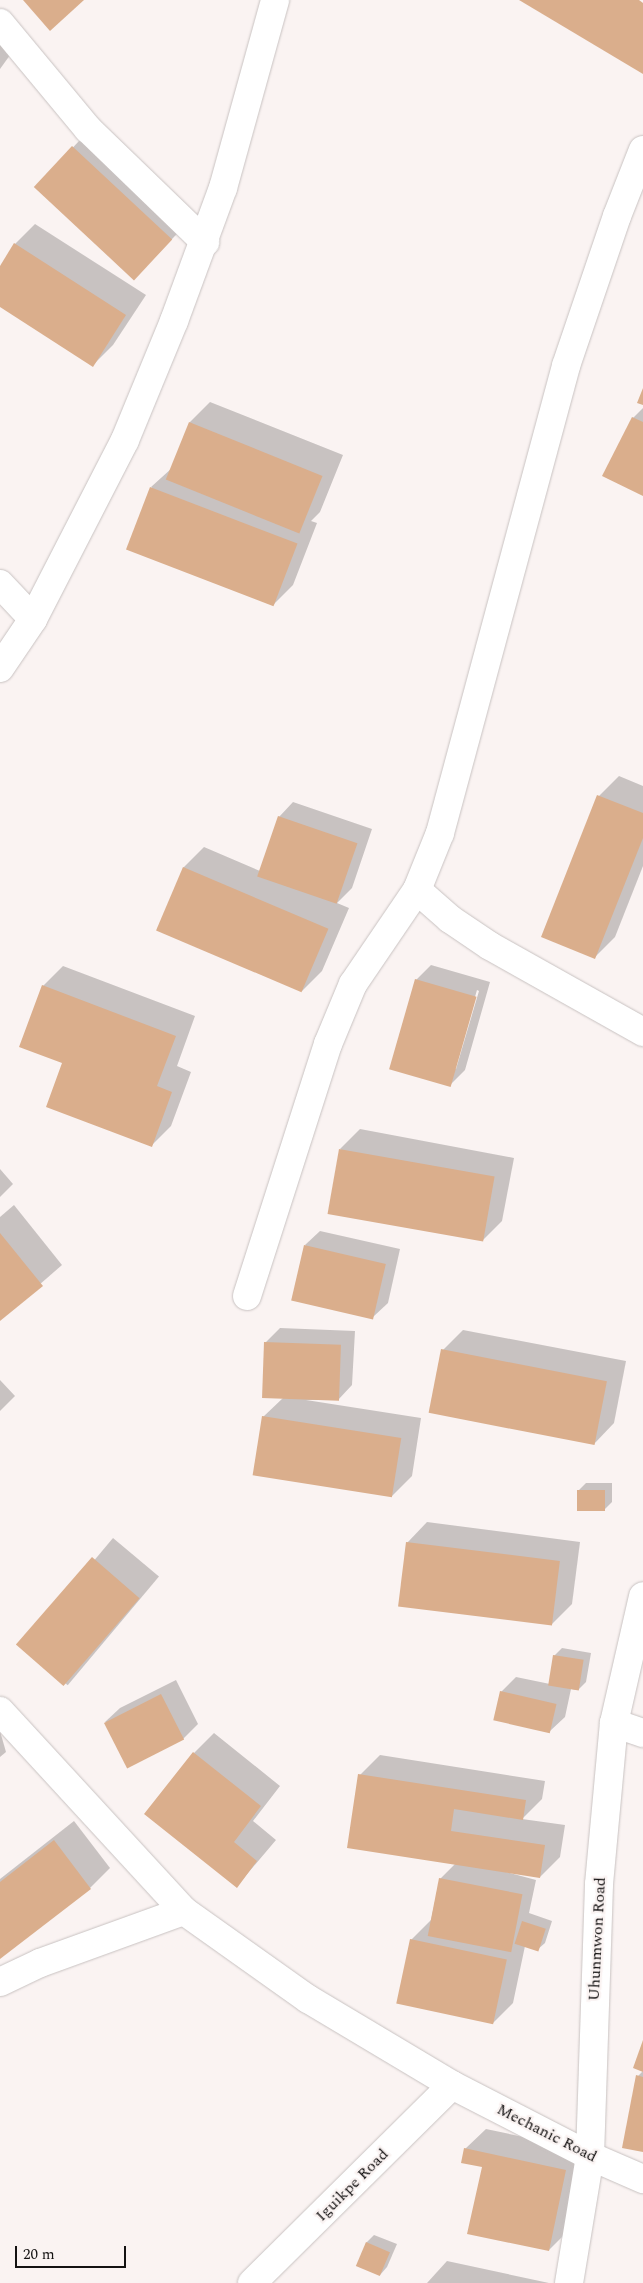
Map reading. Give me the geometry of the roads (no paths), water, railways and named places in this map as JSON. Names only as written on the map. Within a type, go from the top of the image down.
[{"type":"street","points":[[0,668],[33,618],[125,440],[205,242],[275,0]]},
{"type":"street","points":[[0,23],[88,129],[205,242]]},
{"type":"street","points":[[247,1296],[328,1044],[354,984],[416,890],[440,833],[566,366],[643,150]]},
{"type":"street","points":[[0,584],[33,618]]},
{"type":"street","points":[[416,890],[450,919],[490,946],[643,1032]]},
{"type":"street","name":"Uhunmwon Road","points":[[569,2283],[590,2156],[599,1884],[614,1723],[643,1596]]},
{"type":"street","name":"Mechanic Road","points":[[0,1711],[184,1911],[308,1999],[452,2085],[590,2156],[643,2179]]},
{"type":"street","points":[[614,1723],[643,1733]]},
{"type":"street","points":[[0,1982],[40,1963],[184,1911]]},
{"type":"street","name":"Iguikpe Road","points":[[252,2283],[452,2085]]}]
